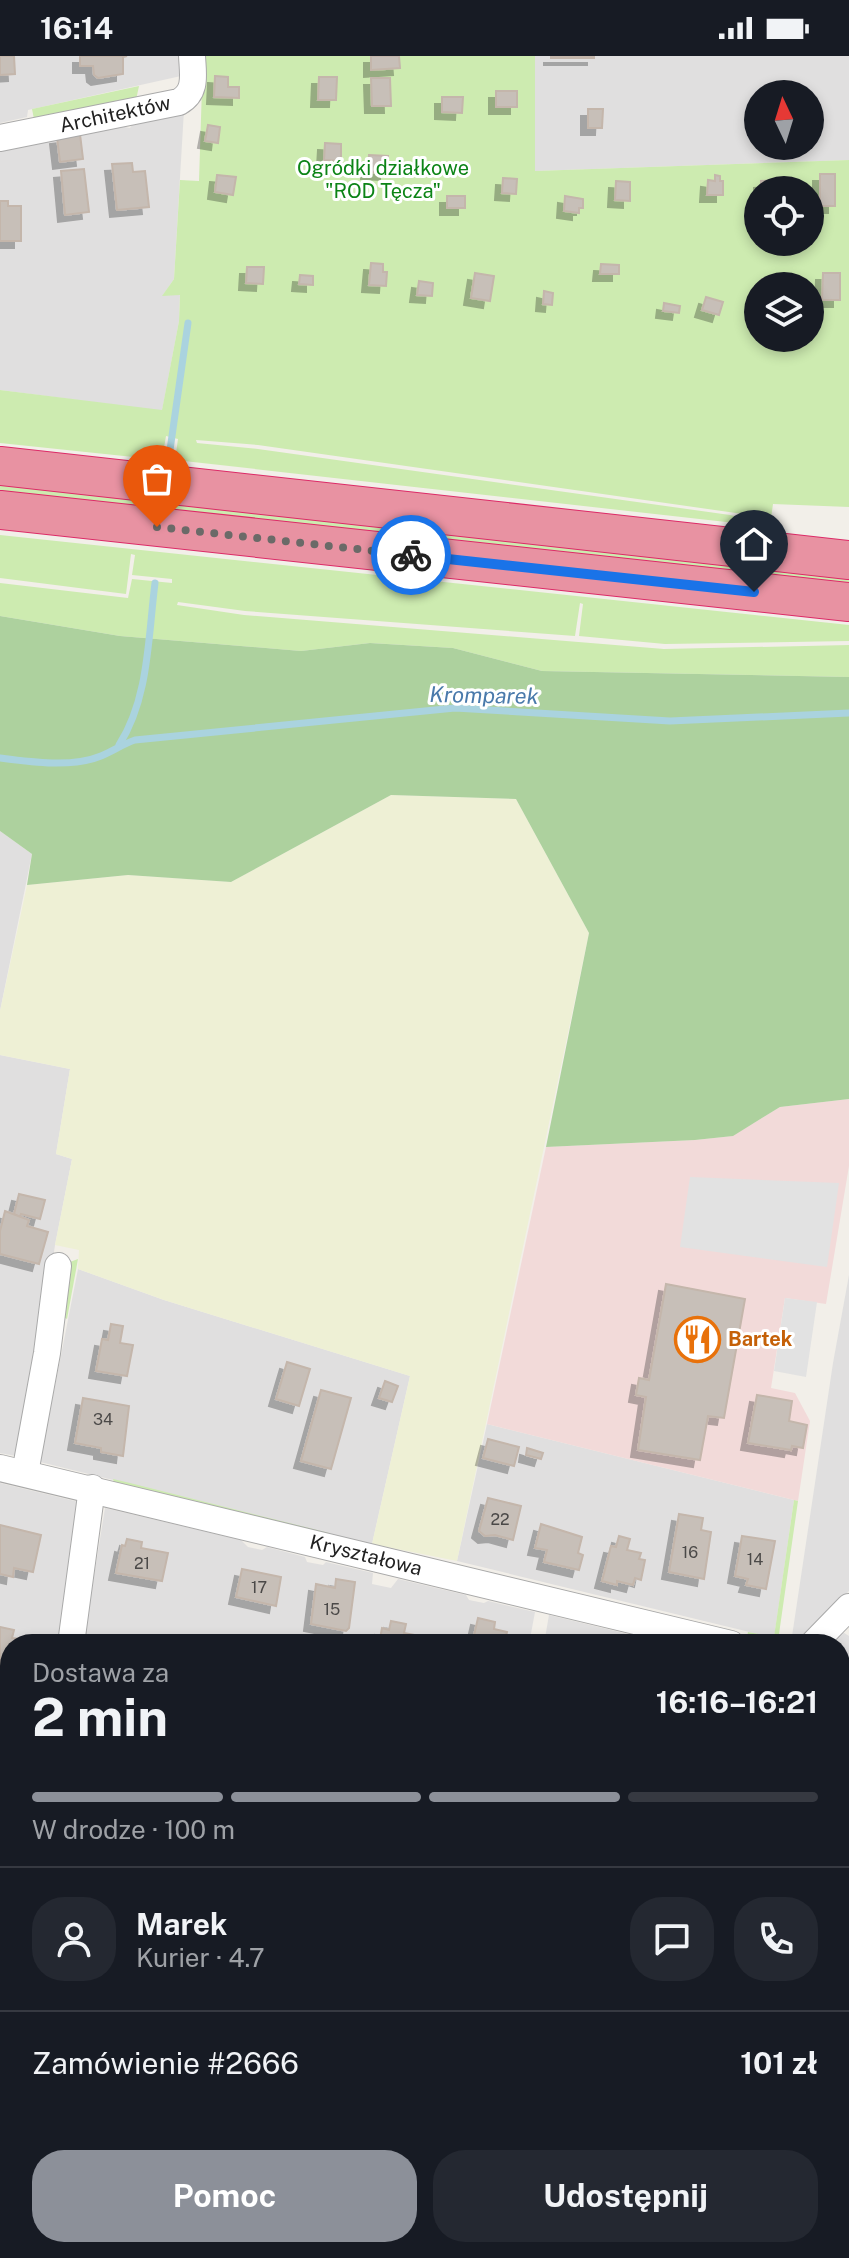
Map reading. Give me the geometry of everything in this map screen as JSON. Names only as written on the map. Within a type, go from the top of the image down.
[{"type":"highway","points":[[0,466],[849,560]]},
{"type":"highway","points":[[0,510],[849,602]]},
{"type":"street","name":"Architektów","points":[[0,138],[179,102],[192,90],[192,56]]},
{"type":"street","points":[[12,1470],[47,1353],[58,1266]]},
{"type":"street","name":"Kryształowa","points":[[12,1470],[690,1634]]},
{"type":"street","points":[[72,1634],[92,1488]]},
{"type":"street","points":[[823,1634],[849,1607]]},
{"type":"shaded area","points":[[0,56],[178,56],[181,76],[28,110],[27,117],[0,123]]},
{"type":"shaded area","points":[[535,56],[849,56],[849,160],[535,171]]},
{"type":"shaded area","points":[[184,110],[174,279],[163,295],[180,294],[179,321],[162,411],[0,390],[0,145],[110,124],[130,128],[136,119]]},
{"type":"shaded area","points":[[0,831],[32,854],[0,1011]]},
{"type":"shaded area","points":[[0,1055],[70,1069],[56,1154],[72,1159],[55,1245],[40,1351],[16,1456],[0,1453]]},
{"type":"shaded area","points":[[849,1099],[849,1166],[826,1304],[785,1298],[771,1388],[795,1393],[810,1421],[798,1501],[487,1424],[546,1147],[732,1136],[780,1107]]},
{"type":"shaded area","points":[[690,1177],[839,1183],[827,1267],[680,1247]]},
{"type":"shaded area","points":[[78,1269],[164,1300],[410,1376],[372,1544],[40,1462]]},
{"type":"shaded area","points":[[849,1275],[849,1591],[807,1634],[792,1634]]},
{"type":"shaded area","points":[[785,1298],[817,1302],[806,1377],[774,1371]]},
{"type":"shaded area","points":[[487,1424],[794,1500],[775,1634],[758,1634],[457,1561]]},
{"type":"shaded area","points":[[0,1483],[79,1502],[59,1634],[0,1634]]},
{"type":"shaded area","points":[[105,1508],[241,1540],[248,1547],[262,1550],[267,1547],[305,1557],[307,1562],[323,1565],[326,1562],[373,1573],[372,1584],[391,1588],[398,1579],[466,1595],[469,1600],[488,1601],[535,1612],[531,1634],[85,1634]]},
{"type":"shaded area","points":[[549,1615],[628,1634],[546,1634]]},
{"type":"green space","name":"Ogródki działkowe \"ROD Tęcza\"","points":[[203,56],[535,56],[535,171],[849,160],[849,507],[773,504],[771,518],[258,445],[196,440],[197,443],[730,515],[779,528],[175,460],[178,439],[166,436],[162,460],[0,443],[0,390],[162,410],[179,321],[180,295],[162,296],[174,279],[180,180],[199,181]]},
{"type":"green space","points":[[139,86],[136,100],[34,119],[32,109]]},
{"type":"green space","points":[[0,481],[849,574],[849,586],[0,494]]},
{"type":"green space","points":[[0,535],[849,625],[849,641],[665,644],[579,636],[583,604],[580,603],[575,636],[245,611],[178,602],[177,605],[244,615],[664,649],[849,645],[849,677],[542,671],[453,648],[370,643],[301,651],[120,636],[0,616],[0,583],[128,598],[132,579],[172,583],[172,579],[132,575],[135,555],[131,554],[126,594],[0,578]]},
{"type":"green space","points":[[0,616],[120,636],[301,651],[370,643],[453,648],[542,671],[849,677],[849,1099],[780,1107],[733,1136],[546,1147],[589,933],[516,799],[391,795],[231,882],[128,875],[27,885],[32,854],[0,831]]},
{"type":"green space","points":[[391,795],[516,799],[589,933],[457,1561],[372,1544],[410,1376],[164,1300],[78,1269],[79,1250],[55,1245],[72,1159],[56,1154],[70,1069],[0,1055],[0,1011],[27,885],[128,875],[231,882]]},
{"type":"green space","points":[[78,1259],[67,1319],[60,1315],[70,1262]]},
{"type":"green space","points":[[113,1479],[329,1533],[322,1536],[114,1483]]},
{"type":"green space","points":[[794,1500],[798,1501],[779,1634],[774,1634]]},
{"type":"building","points":[[0,56],[14,56],[15,74],[0,75]]},
{"type":"building","points":[[80,56],[127,56],[123,57],[123,74],[98,78],[94,75],[93,66],[80,66]]},
{"type":"building","points":[[371,56],[399,56],[400,68],[371,70]]},
{"type":"building","points":[[594,56],[594,58],[551,58]]},
{"type":"building","points":[[215,76],[228,77],[228,87],[239,87],[239,98],[214,97]]},
{"type":"building","points":[[319,77],[337,77],[336,100],[318,100]]},
{"type":"building","points":[[371,78],[390,78],[391,106],[372,106]]},
{"type":"building","points":[[496,91],[517,91],[517,107],[496,107]]},
{"type":"building","points":[[442,97],[463,97],[462,113],[442,112]]},
{"type":"building","points":[[588,109],[603,109],[602,128],[588,128]]},
{"type":"building","points":[[208,125],[220,127],[218,143],[205,141]]},
{"type":"building","points":[[80,134],[83,159],[60,162],[57,137]]},
{"type":"building","points":[[325,143],[341,144],[341,161],[324,160]]},
{"type":"building","points":[[369,155],[388,156],[387,173],[368,172]]},
{"type":"building","points":[[132,163],[133,172],[145,171],[149,207],[117,210],[112,164]]},
{"type":"building","points":[[84,169],[89,212],[65,215],[61,171]]},
{"type":"building","points":[[835,174],[835,206],[824,206],[824,176],[820,176]]},
{"type":"building","points":[[217,175],[236,177],[233,195],[215,192]]},
{"type":"building","points":[[715,175],[723,181],[723,195],[707,195],[708,180],[715,181]]},
{"type":"building","points":[[503,178],[517,179],[516,194],[502,193]]},
{"type":"building","points":[[616,181],[630,182],[630,201],[615,200]]},
{"type":"building","points":[[447,196],[465,196],[465,208],[447,208]]},
{"type":"building","points":[[565,196],[583,199],[583,208],[579,208],[579,213],[564,211]]},
{"type":"building","points":[[0,201],[8,201],[8,206],[21,206],[21,241],[0,241]]},
{"type":"building","points":[[371,263],[383,264],[383,272],[387,272],[386,286],[369,285]]},
{"type":"building","points":[[601,264],[619,265],[619,274],[600,274]]},
{"type":"building","points":[[247,267],[264,267],[263,284],[246,283]]},
{"type":"building","points":[[475,273],[494,276],[490,301],[471,298]]},
{"type":"building","points":[[824,273],[840,273],[840,300],[824,300]]},
{"type":"building","points":[[300,275],[313,276],[313,285],[299,284]]},
{"type":"building","points":[[419,281],[433,283],[432,296],[417,295]]},
{"type":"building","points":[[544,291],[553,293],[552,305],[543,304]]},
{"type":"building","points":[[706,297],[723,302],[719,315],[702,310]]},
{"type":"building","points":[[664,303],[680,306],[679,313],[663,311]]},
{"type":"building","points":[[19,1194],[45,1200],[40,1219],[14,1214]]},
{"type":"building","points":[[5,1211],[29,1220],[27,1226],[48,1232],[39,1264],[0,1254],[0,1231]]},
{"type":"building","name":"Bartek","points":[[666,1284],[745,1299],[724,1418],[708,1416],[700,1460],[638,1450],[646,1397],[636,1395],[639,1378],[649,1380]]},
{"type":"building","points":[[111,1324],[123,1326],[120,1343],[133,1345],[127,1376],[96,1371],[102,1339],[108,1340]]},
{"type":"building","points":[[287,1362],[310,1369],[299,1406],[276,1399]]},
{"type":"building","points":[[385,1381],[398,1386],[392,1402],[379,1398]]},
{"type":"building","points":[[321,1390],[351,1398],[331,1469],[301,1461]]},
{"type":"building","points":[[757,1395],[792,1401],[789,1421],[807,1425],[803,1448],[792,1446],[791,1450],[748,1443]]},
{"type":"building","points":[[83,1398],[129,1406],[123,1456],[75,1443]]},
{"type":"building","points":[[488,1439],[519,1447],[514,1466],[483,1458]]},
{"type":"building","points":[[527,1448],[543,1453],[541,1459],[526,1455]]},
{"type":"building","points":[[488,1498],[521,1506],[513,1540],[495,1535],[485,1536],[479,1531]]},
{"type":"building","points":[[679,1514],[703,1518],[701,1530],[711,1532],[704,1579],[669,1572]]},
{"type":"building","points":[[541,1524],[582,1537],[578,1553],[583,1555],[579,1570],[544,1562],[547,1550],[535,1548]]},
{"type":"building","points":[[0,1525],[41,1535],[33,1572],[14,1568],[13,1577],[0,1574]]},
{"type":"building","points":[[619,1536],[630,1539],[627,1550],[641,1553],[639,1559],[645,1560],[641,1580],[635,1578],[633,1585],[602,1581],[611,1546],[616,1547]]},
{"type":"building","points":[[742,1536],[775,1541],[766,1589],[746,1585],[748,1579],[735,1576]]},
{"type":"building","points":[[127,1539],[142,1542],[141,1548],[168,1553],[162,1581],[116,1573],[122,1545],[125,1546]]},
{"type":"building","points":[[242,1569],[281,1577],[276,1606],[236,1597]]},
{"type":"building","points":[[336,1579],[355,1582],[349,1628],[346,1631],[311,1624],[316,1584],[335,1588]]},
{"type":"building","points":[[478,1618],[495,1622],[494,1629],[507,1632],[506,1634],[474,1634]]},
{"type":"building","points":[[391,1621],[406,1624],[404,1633],[409,1634],[381,1634],[382,1628],[389,1630]]},
{"type":"building","points":[[0,1627],[14,1630],[13,1634],[0,1634]]},
{"type":"waterway","name":"Kromparek","points":[[170,450],[188,323]]},
{"type":"waterway","name":"Kromparek","points":[[119,745],[129,727],[142,688],[155,583]]},
{"type":"waterway","name":"Kromparek","points":[[0,758],[77,762],[101,756],[135,740],[455,708],[670,721],[849,713]]},
{"type":"way so far","points":[[157,527],[411,555]]},
{"type":"place","name":"Bartek","points":[[697,1339]]},
{"type":"route","points":[[411,555],[754,592]]}]
